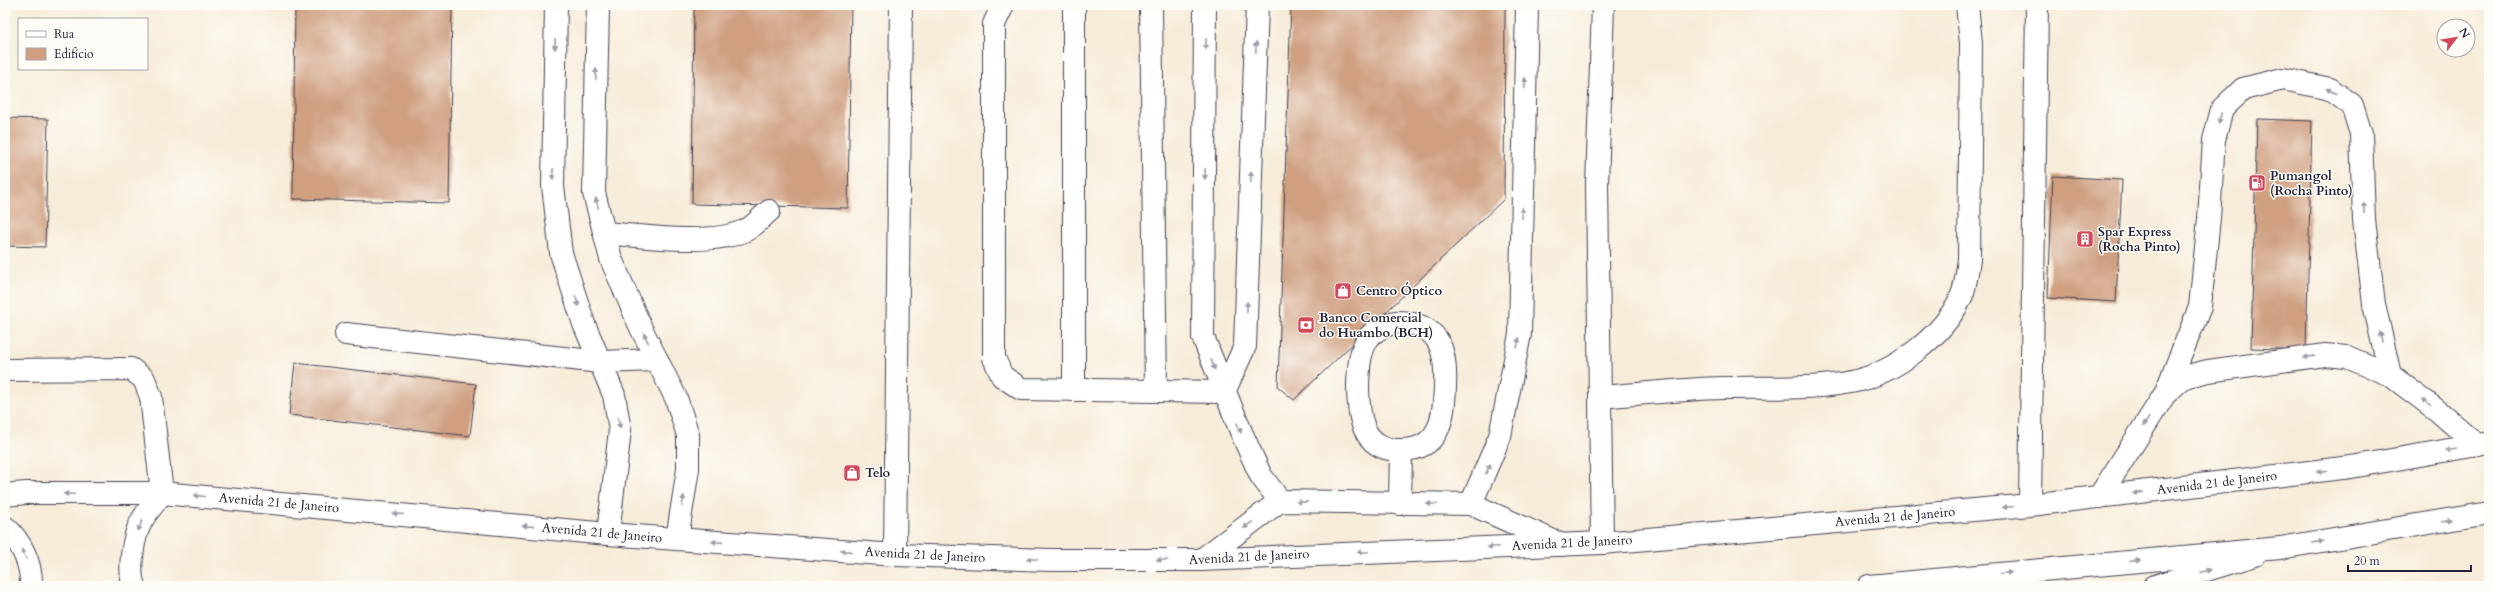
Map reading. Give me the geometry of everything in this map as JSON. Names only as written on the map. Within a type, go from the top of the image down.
[{"type":"main road","points":[[556,5],[553,186],[561,253],[584,324],[614,395],[620,430],[608,534]]},
{"type":"main road","points":[[598,5],[594,193],[611,259],[676,398],[688,435],[688,469],[677,539]]},
{"type":"main road","points":[[895,554],[901,5]]},
{"type":"main road","points":[[1003,5],[994,24],[994,358],[1002,376],[1021,389],[1224,392]]},
{"type":"main road","points":[[1074,5],[1074,390]]},
{"type":"main road","points":[[1150,5],[1156,392]]},
{"type":"main road","points":[[1205,5],[1203,337],[1224,392],[1261,476],[1280,501]]},
{"type":"main road","points":[[1224,392],[1245,346],[1257,5]]},
{"type":"main road","points":[[1471,504],[1500,436],[1520,334],[1527,5]]},
{"type":"main road","points":[[1602,543],[1597,185],[1603,5]]},
{"type":"main road","points":[[1600,397],[1714,388],[1823,386],[1852,382],[1879,373],[1926,344],[1947,321],[1962,295],[1969,260],[1971,44],[1967,5]]},
{"type":"main road","points":[[2030,506],[2037,5]]},
{"type":"main road","points":[[2099,497],[2164,394],[2200,307],[2209,218],[2214,140],[2222,109],[2243,89],[2283,79],[2330,89],[2352,105],[2361,134],[2364,220],[2374,304],[2390,375]]},
{"type":"main road","points":[[604,233],[671,238],[720,238],[748,229],[769,211]]},
{"type":"main road","points":[[1395,322],[1410,322],[1424,327],[1435,336],[1443,349],[1446,363],[1445,405],[1443,418],[1437,432],[1428,442],[1415,448],[1401,450],[1387,448],[1374,441],[1365,431],[1359,418],[1359,362],[1362,348],[1370,336],[1381,327],[1395,322]]},
{"type":"main road","points":[[346,334],[600,362],[657,360]]},
{"type":"main road","points":[[2164,394],[2184,377],[2202,372],[2325,355],[2347,357],[2390,375],[2483,444]]},
{"type":"main road","points":[[5,370],[131,369],[144,379],[151,397],[162,494],[141,522],[134,541],[129,575],[134,586]]},
{"type":"main road","name":"Avenida 21 de Janeiro","points":[[5,495],[26,492],[162,494],[608,534],[895,554],[1052,560],[1201,560],[1602,543],[2030,506],[2351,468],[2483,444]]},
{"type":"main road","points":[[1400,504],[1401,450]]},
{"type":"main road","points":[[1201,560],[1280,501],[1471,504],[1562,545]]},
{"type":"main road","points":[[1869,586],[2280,548],[2489,513]]},
{"type":"main road","points":[[5,527],[13,534],[26,558],[31,586]]},
{"type":"main road","points":[[2155,586],[2280,548]]},
{"type":"building","points":[[295,5],[452,5],[449,203],[293,199]]},
{"type":"building","points":[[694,5],[851,5],[848,208],[692,204]]},
{"type":"building","points":[[1291,5],[1505,5],[1504,199],[1294,400],[1278,387]]},
{"type":"building","points":[[5,118],[48,119],[45,247],[5,246]]},
{"type":"building","points":[[2257,119],[2312,121],[2306,350],[2251,348]]},
{"type":"building","name":"Spar Express (Rocha Pinto)","points":[[2053,176],[2122,180],[2116,302],[2048,298]]},
{"type":"building","points":[[295,363],[476,384],[470,436],[289,415]]},
{"type":"place","name":"Pumangol (Rocha Pinto)","points":[[2257,183]]},
{"type":"place","name":"Spar Express (Rocha Pinto)","points":[[2085,239]]},
{"type":"place","name":"Centro Óptico","points":[[1343,291]]},
{"type":"place","name":"Banco Comercial do Huambo (BCH)","points":[[1306,325]]},
{"type":"place","name":"Telo","points":[[852,473]]}]
